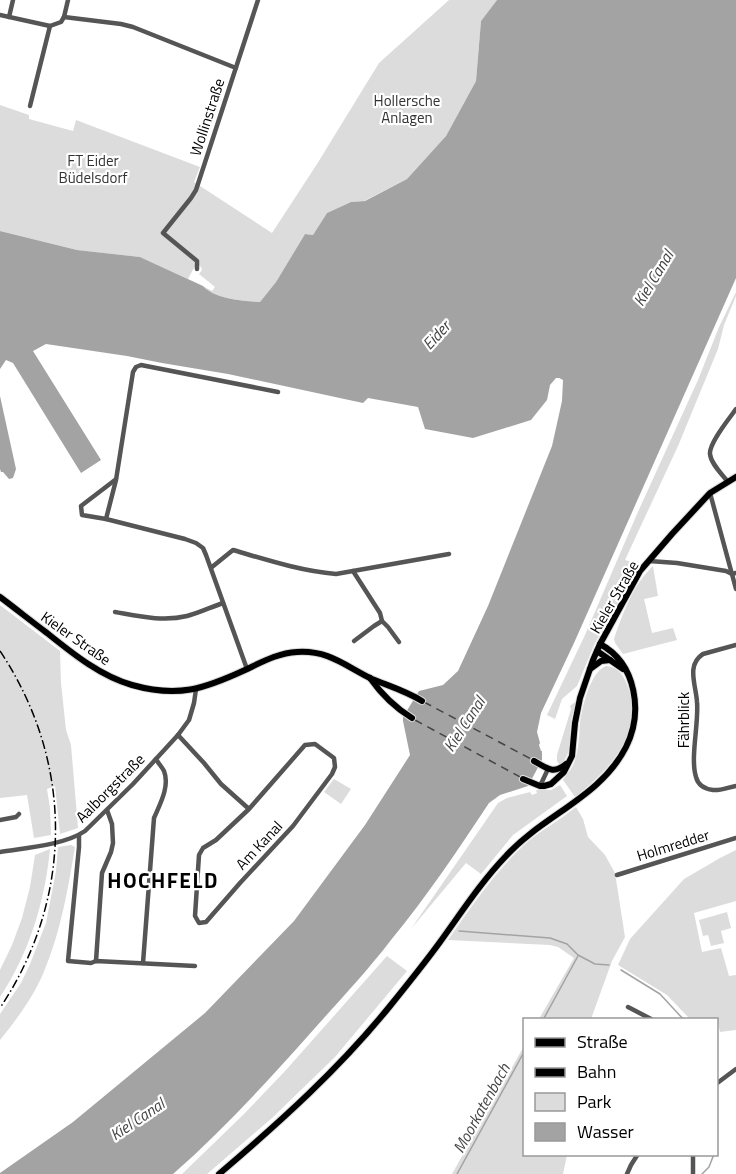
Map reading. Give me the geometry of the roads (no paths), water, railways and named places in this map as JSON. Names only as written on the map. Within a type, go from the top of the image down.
[{"type":"main road","name":"Kieler Straße","points":[[569,762],[573,749],[575,723],[589,669],[640,571],[710,493],[736,477]]},
{"type":"main road","name":"Kieler Straße","points":[[0,597],[94,667],[130,685],[176,691],[196,689],[270,658],[294,652],[315,653],[342,662],[422,701]]},
{"type":"main road","points":[[598,648],[626,671]]},
{"type":"main road","points":[[219,1174],[305,1099],[350,1052],[413,978],[471,898],[507,855],[535,830],[582,798],[610,772],[631,737],[636,710],[634,694],[620,660],[612,652],[598,648]]},
{"type":"main road","points":[[589,669],[601,661],[612,660]]},
{"type":"main road","name":"Kieler Straße","points":[[370,677],[390,704],[412,718]]},
{"type":"main road","points":[[537,763],[548,769],[558,770],[569,762]]},
{"type":"main road","points":[[527,781],[540,786],[550,784],[558,779],[569,762]]},
{"type":"street","points":[[9,17],[13,0]]},
{"type":"street","points":[[0,15],[50,26],[61,22],[68,0]]},
{"type":"street","name":"Wollinstraße","points":[[197,269],[198,261],[163,233],[196,190],[258,0]]},
{"type":"street","points":[[64,17],[133,27],[236,68]]},
{"type":"street","points":[[30,106],[50,26]]},
{"type":"street","points":[[106,519],[116,480],[133,372],[136,367],[141,365],[278,392]]},
{"type":"street","points":[[728,482],[711,457],[710,451],[736,409]]},
{"type":"street","points":[[116,480],[81,506],[82,514],[185,539],[203,548],[212,567],[247,669]]},
{"type":"street","points":[[710,493],[734,573],[736,589]]},
{"type":"street","points":[[212,567],[233,550],[292,567],[318,573],[336,574],[448,554]]},
{"type":"street","points":[[649,561],[734,573]]},
{"type":"street","points":[[353,572],[380,613],[382,621],[399,642]]},
{"type":"street","points":[[115,612],[147,618],[172,618],[186,616],[223,603]]},
{"type":"street","points":[[354,641],[382,621]]},
{"type":"street","name":"Fährblick","points":[[736,645],[703,654],[694,662],[692,672],[697,705],[694,761],[696,778],[703,787],[716,791],[736,786]]},
{"type":"street","name":"Aalborgstraße","points":[[0,852],[46,844],[79,835],[107,810],[178,735],[189,720],[196,689]]},
{"type":"street","points":[[178,735],[221,784],[249,809]]},
{"type":"street","name":"Am Kanal","points":[[315,744],[334,758],[335,767],[332,774],[293,826],[206,922],[199,923],[195,916],[199,855],[203,848],[216,840],[249,809],[305,745],[315,744]]},
{"type":"street","points":[[143,963],[154,818],[164,796],[165,782],[165,772],[156,759]]},
{"type":"street","points":[[540,786],[548,769]]},
{"type":"street","points":[[96,962],[102,873],[113,843],[112,824],[107,810]]},
{"type":"street","points":[[0,820],[16,817],[19,814]]},
{"type":"street","points":[[79,835],[68,961],[195,966]]},
{"type":"street","name":"Holmredder","points":[[617,875],[736,838]]},
{"type":"street","points":[[628,1007],[649,1018]]},
{"type":"street","points":[[718,1083],[736,1069]]},
{"type":"street","points":[[627,1174],[637,1156]]},
{"type":"street","points":[[693,1156],[693,1174]]},
{"type":"water","points":[[497,0],[736,0],[736,278],[541,713],[537,732],[542,760],[528,786],[500,795],[489,803],[430,890],[371,965],[258,1090],[208,1142],[173,1174],[0,1174],[73,1122],[205,1013],[294,921],[365,825],[410,755],[403,717],[419,691],[443,685],[458,671],[488,606],[552,446],[562,401],[563,380],[556,378],[550,385],[547,400],[531,420],[473,438],[425,429],[418,407],[368,398],[363,403],[228,374],[46,344],[33,351],[101,460],[81,473],[13,363],[6,360],[0,369],[0,231],[77,250],[140,257],[203,286],[214,294],[260,302],[276,282],[305,234],[313,235],[327,213],[351,202],[365,201],[407,179],[446,136],[476,81],[481,21]]},
{"type":"water","points":[[0,396],[16,469],[13,478],[9,479],[0,469]]},
{"type":"waterway","points":[[459,931],[550,938],[567,944],[578,955],[595,964],[609,965]]},
{"type":"waterway","name":"Moorkatenbach","points":[[544,1018],[578,956]]},
{"type":"waterway","points":[[621,970],[660,994],[682,1018]]},
{"type":"waterway","name":"Moorkatenbach","points":[[457,1174],[523,1054]]},
{"type":"waterway","points":[[702,1174],[709,1167],[713,1156]]},
{"type":"railway","points":[[0,651],[24,694],[42,738],[52,783],[56,830],[52,876],[42,921],[24,965],[0,1008]]},
{"type":"district","name":"HOCHFELD","points":[[163,880]]},
{"type":"park label","name":"Hollersche Anlagen","points":[[407,108]]},
{"type":"park label","name":"FT Eider Büdelsdorf","points":[[93,168]]},
{"type":"water label","name":"Kiel Canal","points":[[653,278]]},
{"type":"water label","name":"Eider","points":[[436,335]]},
{"type":"water label","name":"Kiel Canal","points":[[464,724]]},
{"type":"water label","name":"Kiel Canal","points":[[137,1119]]}]
